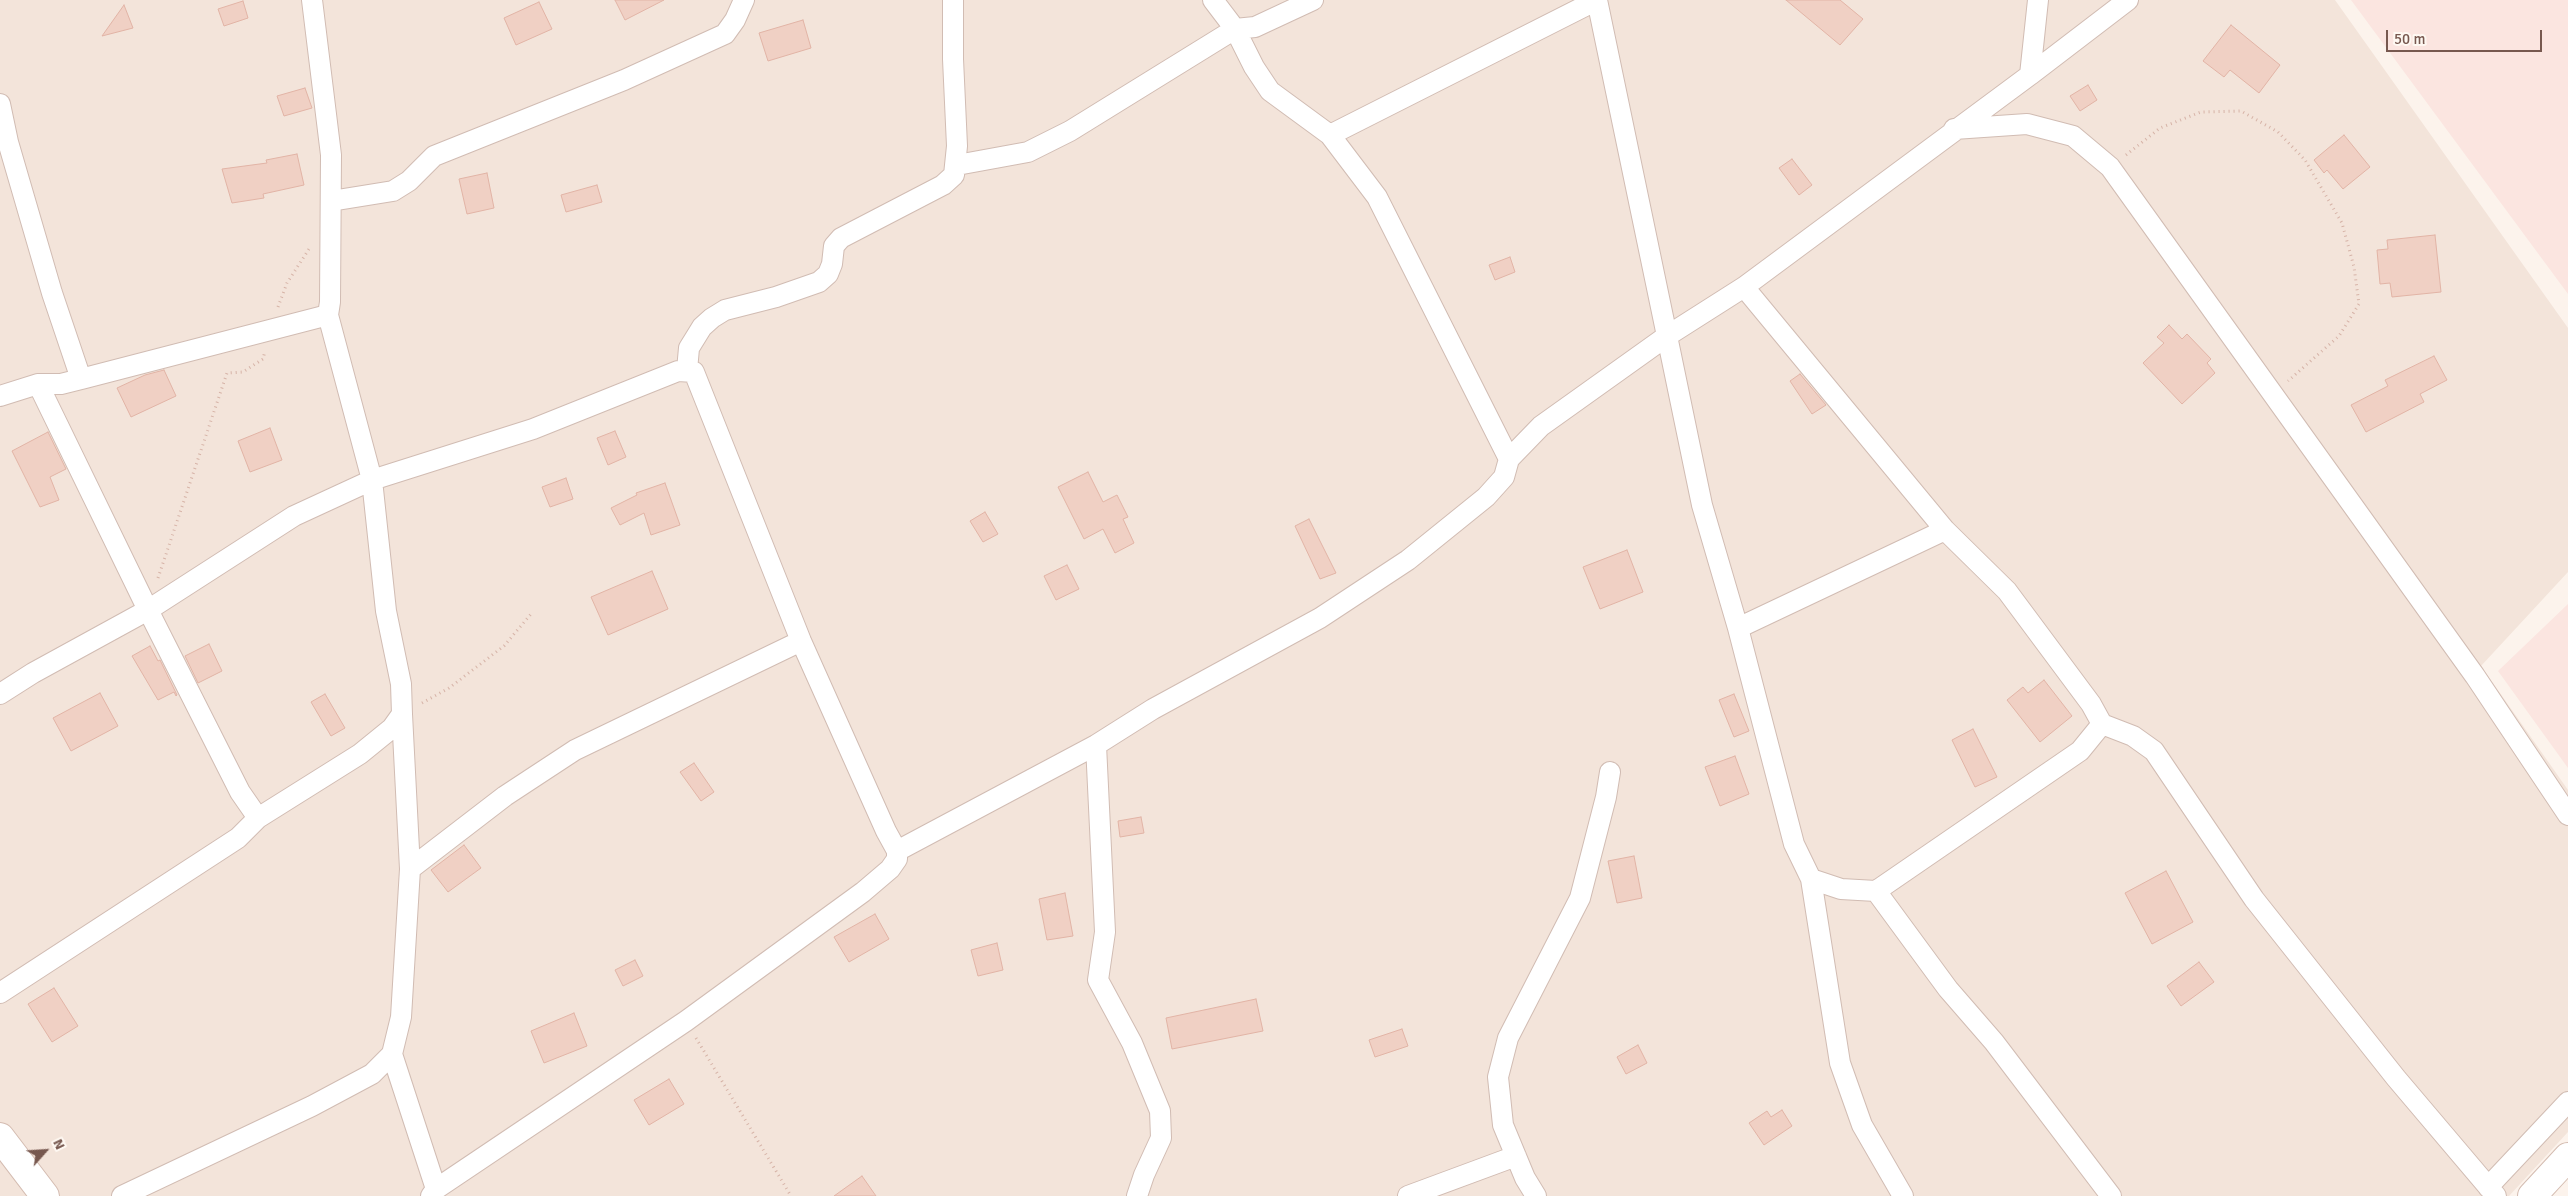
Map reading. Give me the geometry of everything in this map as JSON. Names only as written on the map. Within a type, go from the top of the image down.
[{"type":"street","points":[[0,694],[33,673],[148,610],[294,516],[372,480],[533,429],[678,371],[687,370],[694,372],[701,387],[801,641],[886,831],[897,850],[897,859],[890,869],[875,882],[686,1021],[434,1193],[392,1054],[401,1017],[410,870],[401,684],[386,610],[372,480],[328,315],[330,302],[329,271],[332,201],[331,155],[312,0]]},
{"type":"street","points":[[332,201],[393,191],[409,181],[434,156],[624,80],[725,34],[735,20],[744,0]]},
{"type":"street","points":[[687,370],[689,348],[702,327],[712,318],[725,310],[776,297],[819,282],[828,274],[832,264],[834,246],[840,238],[943,185],[954,174],[957,165],[952,60],[953,0]]},
{"type":"street","points":[[1213,0],[1236,29],[1254,67],[1270,91],[1330,135],[1377,197],[1509,460]]},
{"type":"street","points":[[957,165],[1028,152],[1105,112],[1236,29],[1255,27],[1314,0]]},
{"type":"street","points":[[1330,135],[1597,0],[1702,505],[1738,628],[1794,844],[1811,878],[1840,1063],[1862,1125],[1903,1196]]},
{"type":"street","points":[[2030,75],[2038,0]]},
{"type":"street","points":[[897,850],[1096,745],[1152,709],[1320,618],[1408,560],[1486,497],[1504,477],[1509,460],[1541,426],[1667,336],[1744,287],[1874,192],[1954,129],[2030,75],[2128,0]]},
{"type":"street","points":[[0,104],[8,142],[52,293],[81,379]]},
{"type":"street","points":[[1954,129],[2027,124],[2073,136],[2110,167],[2475,676],[2568,815]]},
{"type":"street","points":[[1744,287],[1945,530],[2007,590],[2091,704],[2102,724],[2133,736],[2154,751],[2254,900],[2396,1078],[2492,1191],[2568,1102]]},
{"type":"street","points":[[0,396],[38,384],[62,384],[328,315]]},
{"type":"street","points":[[38,384],[148,610],[240,792],[258,818]]},
{"type":"street","points":[[1738,628],[1945,530]]},
{"type":"street","points":[[410,870],[505,796],[576,750],[801,641]]},
{"type":"street","points":[[0,993],[238,838],[258,818],[360,754],[392,728],[402,714]]},
{"type":"street","points":[[1811,878],[1841,889],[1876,891],[2080,751],[2102,724]]},
{"type":"street","points":[[1096,745],[1105,932],[1098,980],[1132,1043],[1160,1111],[1161,1138],[1144,1175],[1137,1196]]},
{"type":"street","points":[[1536,1196],[1516,1156],[1503,1124],[1498,1077],[1508,1038],[1580,898],[1606,796],[1610,772]]},
{"type":"street","points":[[1876,891],[1948,989],[1994,1042],[2111,1196]]},
{"type":"street","points":[[122,1196],[346,1088],[372,1074],[392,1054]]},
{"type":"street","points":[[5,1154],[45,1196]]},
{"type":"street","points":[[1408,1196],[1516,1156]]},
{"type":"street","points":[[2532,1196],[2568,1157]]},
{"type":"path","points":[[2110,167],[2160,128],[2201,112],[2241,111],[2278,132],[2305,160],[2342,223],[2354,267],[2359,304],[2339,336],[2272,395]]},
{"type":"path","points":[[148,610],[228,373],[243,372],[263,359],[270,329],[287,283],[312,246]]},
{"type":"path","points":[[402,714],[449,688],[504,646],[531,614]]},
{"type":"path","points":[[686,1021],[791,1196]]},
{"type":"shaded area","points":[[0,0],[2335,0],[2568,328],[2568,572],[2481,666],[2568,790],[2568,1132],[2509,1196],[0,1196]]},
{"type":"shaded area","points":[[2351,0],[2568,0],[2568,294]]},
{"type":"shaded area","points":[[2568,604],[2568,768],[2498,671]]},
{"type":"building","points":[[615,0],[664,0],[625,20]]},
{"type":"building","points":[[1786,0],[1840,0],[1863,19],[1840,45]]},
{"type":"building","points":[[243,1],[248,18],[224,26],[218,9]]},
{"type":"building","points":[[539,2],[552,29],[516,45],[504,18]]},
{"type":"building","points":[[124,5],[133,28],[102,36]]},
{"type":"building","points":[[803,20],[811,48],[768,61],[759,33]]},
{"type":"building","points":[[2231,25],[2280,65],[2259,93],[2230,70],[2224,77],[2203,61]]},
{"type":"building","points":[[2088,85],[2097,100],[2080,111],[2070,96]]},
{"type":"building","points":[[305,88],[312,108],[284,116],[277,96]]},
{"type":"building","points":[[2344,135],[2370,167],[2343,189],[2327,170],[2324,173],[2314,160]]},
{"type":"building","points":[[297,154],[304,185],[263,194],[264,198],[232,203],[222,169],[267,163],[266,160]]},
{"type":"building","points":[[1792,159],[1812,185],[1799,195],[1779,168]]},
{"type":"building","points":[[487,173],[494,208],[467,214],[459,179]]},
{"type":"building","points":[[597,185],[602,202],[566,212],[561,195]]},
{"type":"building","points":[[2435,235],[2441,292],[2392,297],[2390,283],[2380,284],[2377,250],[2388,249],[2387,240]]},
{"type":"building","points":[[1510,257],[1515,272],[1495,280],[1489,265]]},
{"type":"building","points":[[2169,325],[2182,339],[2187,334],[2211,359],[2207,363],[2215,373],[2182,404],[2143,363],[2164,343],[2157,337]]},
{"type":"building","points":[[2434,356],[2447,380],[2420,394],[2424,402],[2366,432],[2351,405],[2388,386],[2385,380]]},
{"type":"building","points":[[164,370],[176,396],[131,417],[117,388],[145,375]]},
{"type":"building","points":[[1800,374],[1826,405],[1812,414],[1790,381]]},
{"type":"building","points":[[270,428],[282,460],[250,472],[238,441]]},
{"type":"building","points":[[615,431],[626,457],[608,465],[597,438]]},
{"type":"building","points":[[48,432],[66,469],[50,477],[59,500],[40,507],[12,451]]},
{"type":"building","points":[[1088,472],[1103,502],[1117,495],[1128,517],[1123,519],[1134,543],[1115,553],[1103,529],[1084,539],[1058,487]]},
{"type":"building","points":[[566,478],[573,499],[550,507],[542,487]]},
{"type":"building","points":[[665,483],[680,525],[651,535],[644,513],[620,525],[611,508],[637,495],[636,493]]},
{"type":"building","points":[[985,512],[998,534],[983,542],[970,521]]},
{"type":"building","points":[[1309,519],[1336,573],[1320,579],[1295,526]]},
{"type":"building","points":[[1627,550],[1643,592],[1600,609],[1583,567]]},
{"type":"building","points":[[1067,565],[1079,589],[1056,600],[1044,576]]},
{"type":"building","points":[[652,571],[668,609],[608,635],[591,597]]},
{"type":"building","points":[[209,644],[222,671],[198,683],[185,656]]},
{"type":"building","points":[[150,646],[158,661],[160,660],[176,696],[174,692],[158,700],[132,656]]},
{"type":"building","points":[[2044,680],[2072,716],[2040,742],[2007,700],[2023,687],[2028,693]]},
{"type":"building","points":[[100,693],[118,726],[71,751],[53,718]]},
{"type":"building","points":[[325,694],[345,728],[331,736],[311,702]]},
{"type":"building","points":[[1734,694],[1749,731],[1734,737],[1719,700]]},
{"type":"building","points":[[1973,729],[1997,777],[1975,787],[1952,740]]},
{"type":"building","points":[[1735,756],[1749,794],[1720,806],[1705,767]]},
{"type":"building","points":[[694,763],[714,792],[701,801],[680,772]]},
{"type":"building","points":[[1141,817],[1144,833],[1120,837],[1118,821]]},
{"type":"building","points":[[464,845],[481,868],[448,892],[431,870]]},
{"type":"building","points":[[1634,856],[1642,898],[1617,903],[1608,861]]},
{"type":"building","points":[[2166,871],[2193,922],[2152,944],[2125,893]]},
{"type":"building","points":[[1065,893],[1073,936],[1047,940],[1039,899]]},
{"type":"building","points":[[875,914],[889,939],[849,962],[834,937]]},
{"type":"building","points":[[997,943],[1003,970],[978,976],[971,950]]},
{"type":"building","points":[[635,960],[643,976],[623,986],[615,970]]},
{"type":"building","points":[[2199,962],[2214,982],[2181,1006],[2167,986]]},
{"type":"building","points":[[54,988],[78,1026],[52,1042],[28,1004]]},
{"type":"building","points":[[1256,999],[1263,1031],[1172,1049],[1166,1018]]},
{"type":"building","points":[[574,1013],[587,1046],[544,1063],[531,1031]]},
{"type":"building","points":[[1402,1029],[1408,1046],[1375,1057],[1369,1040]]},
{"type":"building","points":[[1638,1045],[1647,1063],[1626,1074],[1617,1057]]},
{"type":"building","points":[[669,1079],[684,1104],[649,1125],[634,1100]]},
{"type":"building","points":[[1782,1110],[1792,1126],[1764,1145],[1749,1123],[1767,1111],[1771,1117]]},
{"type":"building","points":[[862,1176],[876,1196],[834,1196]]}]
